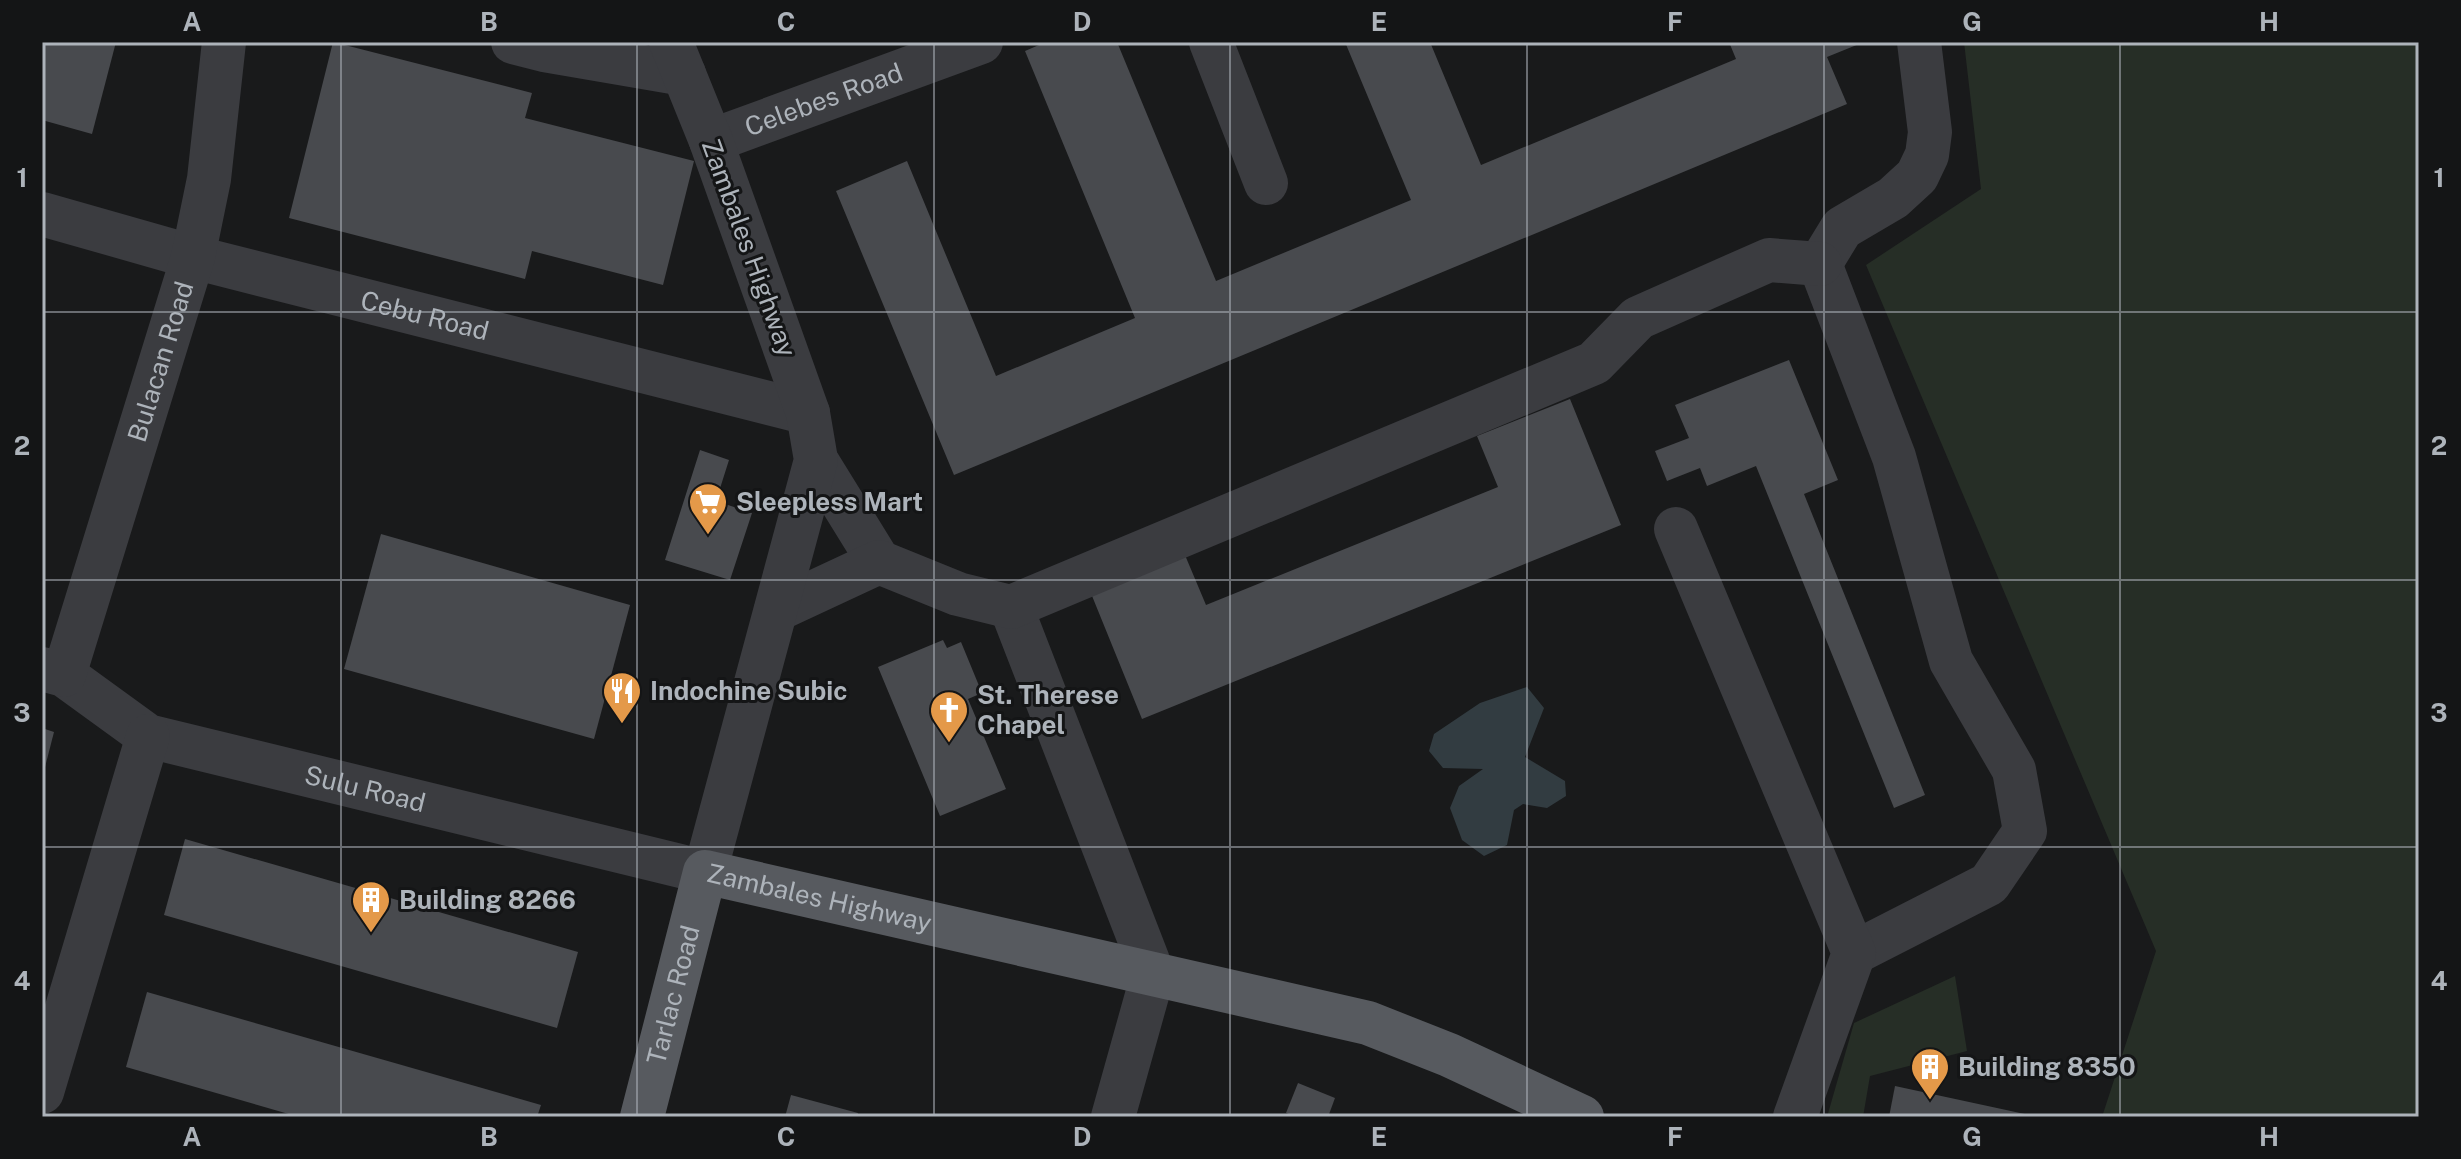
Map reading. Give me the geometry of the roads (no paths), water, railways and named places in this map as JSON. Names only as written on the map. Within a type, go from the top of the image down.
[{"type":"main road","name":"Zambales Highway","points":[[705,872],[1368,1023],[1449,1055],[1582,1117]]},
{"type":"main road","name":"Tarlac Road","points":[[642,1117],[705,872]]},
{"type":"street","name":"Bulacan Road","points":[[53,672],[193,257],[209,179],[224,42]]},
{"type":"street","points":[[513,42],[544,50],[677,58]]},
{"type":"street","name":"Celebes Road","points":[[711,141],[900,56],[981,42]]},
{"type":"street","points":[[1211,42],[1266,183]]},
{"type":"street","points":[[1820,264],[1842,228],[1893,198],[1917,176],[1927,155],[1930,132],[1919,42]]},
{"type":"street","name":"Zambales Highway","points":[[677,58],[711,141],[808,413],[816,460],[705,872]]},
{"type":"street","name":"Cebu Road","points":[[42,214],[193,257],[808,413]]},
{"type":"street","points":[[816,460],[879,562],[958,594],[1011,607],[1594,363],[1638,318],[1769,260],[1820,264]]},
{"type":"street","points":[[1820,264],[1894,457],[1951,661],[2014,770],[2025,831],[1989,884],[1854,953]]},
{"type":"street","points":[[1676,529],[1854,953],[1795,1117]]},
{"type":"street","points":[[776,610],[879,562]]},
{"type":"street","points":[[1011,607],[1153,974],[1113,1117]]},
{"type":"street","name":"Sulu Road","points":[[53,672],[148,736],[705,872]]},
{"type":"street","points":[[42,1092],[148,736]]},
{"type":"place","name":"Sleepless Mart","points":[[708,536]]},
{"type":"place","name":"Indochine Subic","points":[[622,725]]},
{"type":"place","name":"St. Therese Chapel","points":[[949,744]]},
{"type":"place","name":"Building 8266","points":[[371,934]]},
{"type":"place","name":"Building 8350","points":[[1930,1101]]}]
